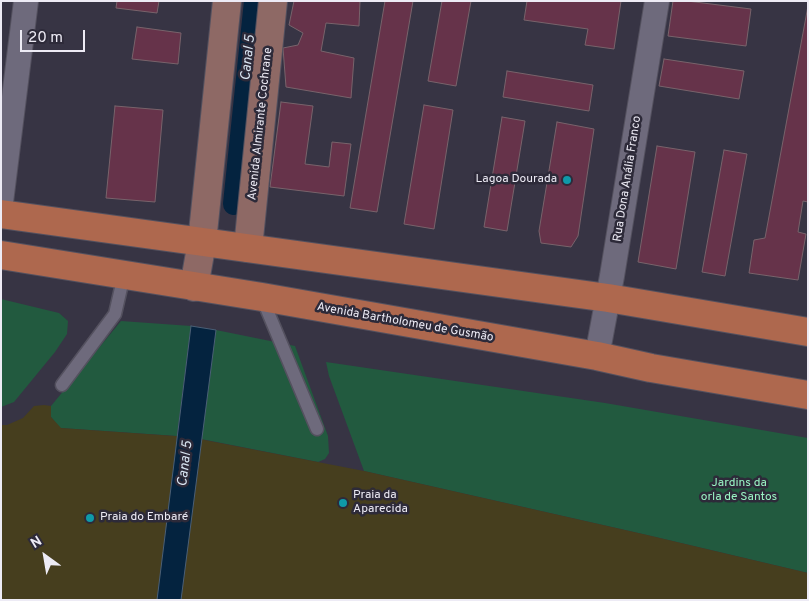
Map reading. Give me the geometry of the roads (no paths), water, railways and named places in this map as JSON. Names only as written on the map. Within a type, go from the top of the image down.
[{"type":"main road","points":[[194,287],[202,242],[227,1]]},
{"type":"main road","name":"Avenida Almirante Cochrane","points":[[248,248],[274,1]]},
{"type":"main road","points":[[1,214],[608,298],[808,332]]},
{"type":"main road","name":"Avenida Bartholomeu de Gusmão","points":[[1,255],[262,297],[597,356],[651,368],[808,394]]},
{"type":"street","points":[[1,202],[26,1]]},
{"type":"street","name":"Rua Dona Anália Franco","points":[[597,356],[657,1]]},
{"type":"lane","points":[[62,386],[115,314],[124,276]]},
{"type":"lane","points":[[262,297],[317,429]]},
{"type":"water","points":[[191,326],[216,330],[181,600],[157,600]]},
{"type":"waterway","name":"Canal 5","points":[[234,204],[255,1]]},
{"type":"place","name":"Lagoa Dourada","points":[[567,180]]},
{"type":"place","name":"Praia da Aparecida","points":[[343,503]]},
{"type":"place","name":"Praia do Embaré","points":[[90,518]]},
{"type":"park label","name":"Jardins da orla de Santos","points":[[739,491]]}]
